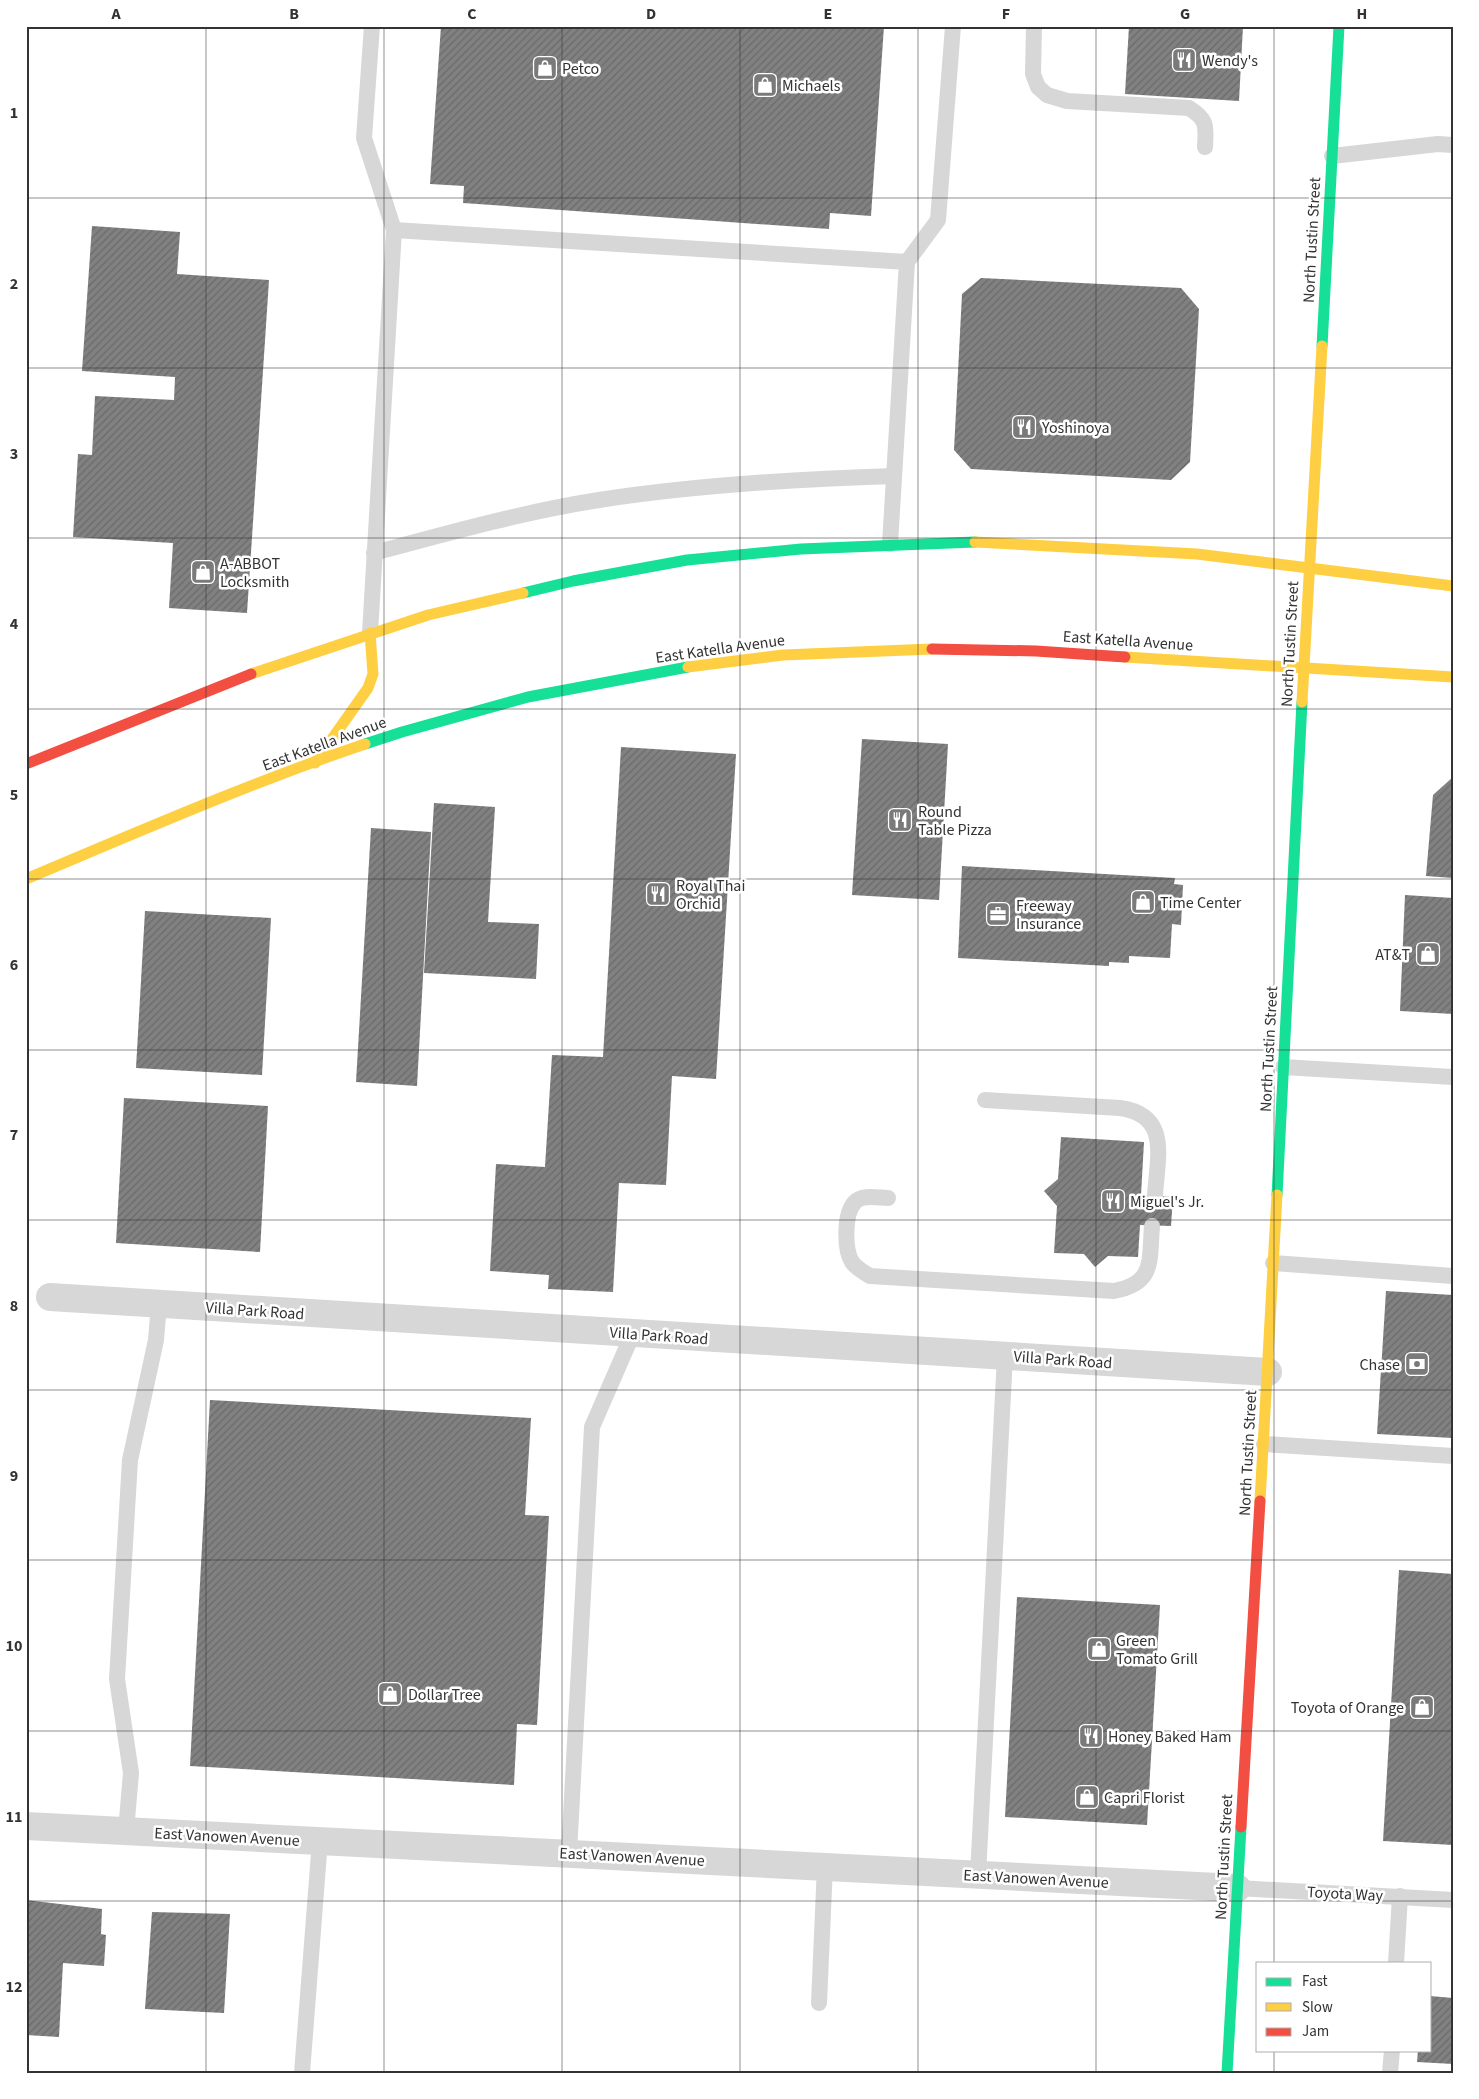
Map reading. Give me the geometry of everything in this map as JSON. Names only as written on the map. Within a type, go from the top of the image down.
[{"type":"main road","name":"North Tustin Street","points":[[1227,2073],[1274,1263],[1309,568],[1339,26]]},
{"type":"main road","points":[[26,764],[264,669],[370,633],[488,600],[573,581],[678,562],[801,549],[974,542],[1197,554],[1453,586]]},
{"type":"main road","points":[[315,762],[368,688],[373,668],[370,633]]},
{"type":"main road","name":"East Katella Avenue","points":[[26,879],[175,817],[315,762],[402,732],[528,697],[694,666],[783,655],[918,648],[1036,651],[1453,677]]},
{"type":"street","name":"Villa Park Road","points":[[50,1297],[1268,1372]]},
{"type":"street","name":"East Vanowen Avenue","points":[[26,1826],[1237,1888]]},
{"type":"lane","points":[[370,633],[394,230],[364,138],[372,26]]},
{"type":"lane","points":[[890,544],[907,262],[938,220],[953,26]]},
{"type":"lane","points":[[1034,26],[1033,74],[1038,87],[1047,95],[1067,101],[1189,108],[1201,116],[1206,125],[1205,147]]},
{"type":"lane","points":[[1332,156],[1438,144],[1453,145]]},
{"type":"lane","points":[[394,230],[907,262]]},
{"type":"lane","points":[[374,553],[494,520],[599,500],[695,488],[804,479],[894,476]]},
{"type":"lane","points":[[1283,1067],[1453,1077]]},
{"type":"lane","points":[[985,1100],[1120,1108],[1140,1112],[1148,1118],[1156,1130],[1158,1146],[1154,1196]]},
{"type":"lane","points":[[888,1198],[862,1198],[855,1202],[847,1223],[847,1249],[852,1261],[860,1270],[870,1276],[1114,1291],[1131,1288],[1141,1281],[1148,1267],[1152,1226]]},
{"type":"lane","points":[[1274,1263],[1453,1276]]},
{"type":"lane","points":[[126,1831],[131,1773],[117,1679],[129,1480],[135,1432],[156,1340],[159,1304]]},
{"type":"lane","points":[[569,1853],[592,1427],[633,1333]]},
{"type":"lane","points":[[978,1875],[1005,1356]]},
{"type":"lane","points":[[1264,1444],[1453,1456]]},
{"type":"lane","points":[[302,2073],[320,1840]]},
{"type":"lane","points":[[819,2003],[825,1866]]},
{"type":"lane","name":"Toyota Way","points":[[1237,1888],[1453,1900]]},
{"type":"lane","points":[[1396,1962],[1400,1896]]},
{"type":"lane","points":[[1390,2073],[1392,2052]]},
{"type":"building","points":[[441,26],[884,26],[871,216],[830,213],[829,229],[463,203],[464,186],[430,184]]},
{"type":"building","name":"Wendy's","points":[[1129,26],[1243,26],[1239,101],[1125,94]]},
{"type":"building","points":[[92,226],[180,232],[177,274],[269,280],[247,613],[169,608],[173,543],[73,537],[78,454],[92,455],[95,396],[174,400],[175,377],[82,371]]},
{"type":"building","points":[[981,278],[1181,288],[1199,309],[1190,462],[1171,480],[971,469],[954,450],[962,294]]},
{"type":"building","name":"Round Table Pizza","points":[[862,739],[948,744],[939,900],[852,895]]},
{"type":"building","points":[[621,747],[736,754],[716,1079],[672,1076],[666,1185],[619,1183],[613,1292],[548,1289],[549,1275],[490,1271],[496,1164],[545,1167],[552,1055],[603,1057]]},
{"type":"building","points":[[1453,777],[1453,878],[1426,876],[1433,795]]},
{"type":"building","points":[[434,803],[495,807],[488,922],[539,924],[536,979],[424,973]]},
{"type":"building","points":[[371,828],[431,832],[417,1086],[356,1082]]},
{"type":"building","points":[[962,866],[1175,878],[1174,884],[1183,885],[1181,925],[1172,924],[1170,958],[1129,956],[1129,963],[1109,962],[1109,966],[958,958]]},
{"type":"building","name":"AT&T","points":[[1405,895],[1453,898],[1453,1014],[1400,1011]]},
{"type":"building","points":[[145,911],[271,918],[262,1075],[136,1068]]},
{"type":"building","points":[[124,1098],[268,1106],[260,1252],[116,1243]]},
{"type":"building","name":"Miguel's Jr.","points":[[1061,1137],[1144,1142],[1141,1195],[1173,1197],[1171,1226],[1140,1225],[1138,1257],[1108,1256],[1095,1267],[1084,1254],[1054,1253],[1057,1206],[1044,1191],[1058,1179]]},
{"type":"building","name":"Chase","points":[[1386,1291],[1453,1295],[1453,1438],[1377,1434]]},
{"type":"building","points":[[210,1400],[531,1418],[525,1515],[549,1516],[537,1725],[517,1724],[514,1785],[190,1766]]},
{"type":"building","name":"Toyota of Orange","points":[[1399,1570],[1453,1574],[1453,1845],[1383,1841]]},
{"type":"building","points":[[1017,1597],[1160,1605],[1147,1825],[1005,1817]]},
{"type":"building","points":[[26,1900],[102,1909],[101,1934],[106,1935],[104,1966],[63,1963],[59,2037],[26,2035]]},
{"type":"building","points":[[152,1912],[230,1914],[224,2013],[145,2009]]},
{"type":"building","points":[[1432,1996],[1453,1998],[1453,2064],[1417,2062],[1418,2052],[1432,2052]]},
{"type":"traffic: fast","points":[[1322,346],[1339,26]]},
{"type":"traffic: fast","points":[[523,593],[573,581],[687,560],[801,549],[975,542]]},
{"type":"traffic: fast","points":[[365,744],[528,697],[688,667]]},
{"type":"traffic: fast","points":[[1277,1195],[1302,702]]},
{"type":"traffic: fast","points":[[1227,2073],[1241,1827]]},
{"type":"traffic: slow","points":[[1302,702],[1322,346]]},
{"type":"traffic: slow","points":[[975,542],[1197,554],[1453,586]]},
{"type":"traffic: slow","points":[[251,674],[428,615],[523,593]]},
{"type":"traffic: slow","points":[[315,763],[368,688],[373,674],[370,633]]},
{"type":"traffic: slow","points":[[688,667],[783,655],[932,649]]},
{"type":"traffic: slow","points":[[1125,657],[1453,677]]},
{"type":"traffic: slow","points":[[26,879],[237,791],[365,744]]},
{"type":"traffic: slow","points":[[1260,1501],[1277,1195]]},
{"type":"traffic: jam","points":[[932,649],[1036,651],[1125,657]]},
{"type":"traffic: jam","points":[[26,764],[251,674]]},
{"type":"traffic: jam","points":[[1241,1827],[1260,1501]]},
{"type":"place","name":"Wendy's","points":[[1184,60]]},
{"type":"place","name":"Petco","points":[[545,68]]},
{"type":"place","name":"Michaels","points":[[765,85]]},
{"type":"place","name":"Yoshinoya","points":[[1024,427]]},
{"type":"place","name":"A-ABBOT Locksmith","points":[[203,572]]},
{"type":"place","name":"Round Table Pizza","points":[[900,820]]},
{"type":"place","name":"Royal Thai Orchid","points":[[658,894]]},
{"type":"place","name":"Time Center","points":[[1143,902]]},
{"type":"place","name":"Freeway Insurance","points":[[998,914]]},
{"type":"place","name":"AT&T","points":[[1428,954]]},
{"type":"place","name":"Miguel's Jr.","points":[[1113,1201]]},
{"type":"place","name":"Chase","points":[[1417,1364]]},
{"type":"place","name":"Green Tomato Grill","points":[[1099,1649]]},
{"type":"place","name":"Dollar Tree","points":[[390,1694]]},
{"type":"place","name":"Toyota of Orange","points":[[1422,1707]]},
{"type":"place","name":"Honey Baked Ham","points":[[1091,1736]]},
{"type":"place","name":"Capri Florist","points":[[1087,1797]]}]
